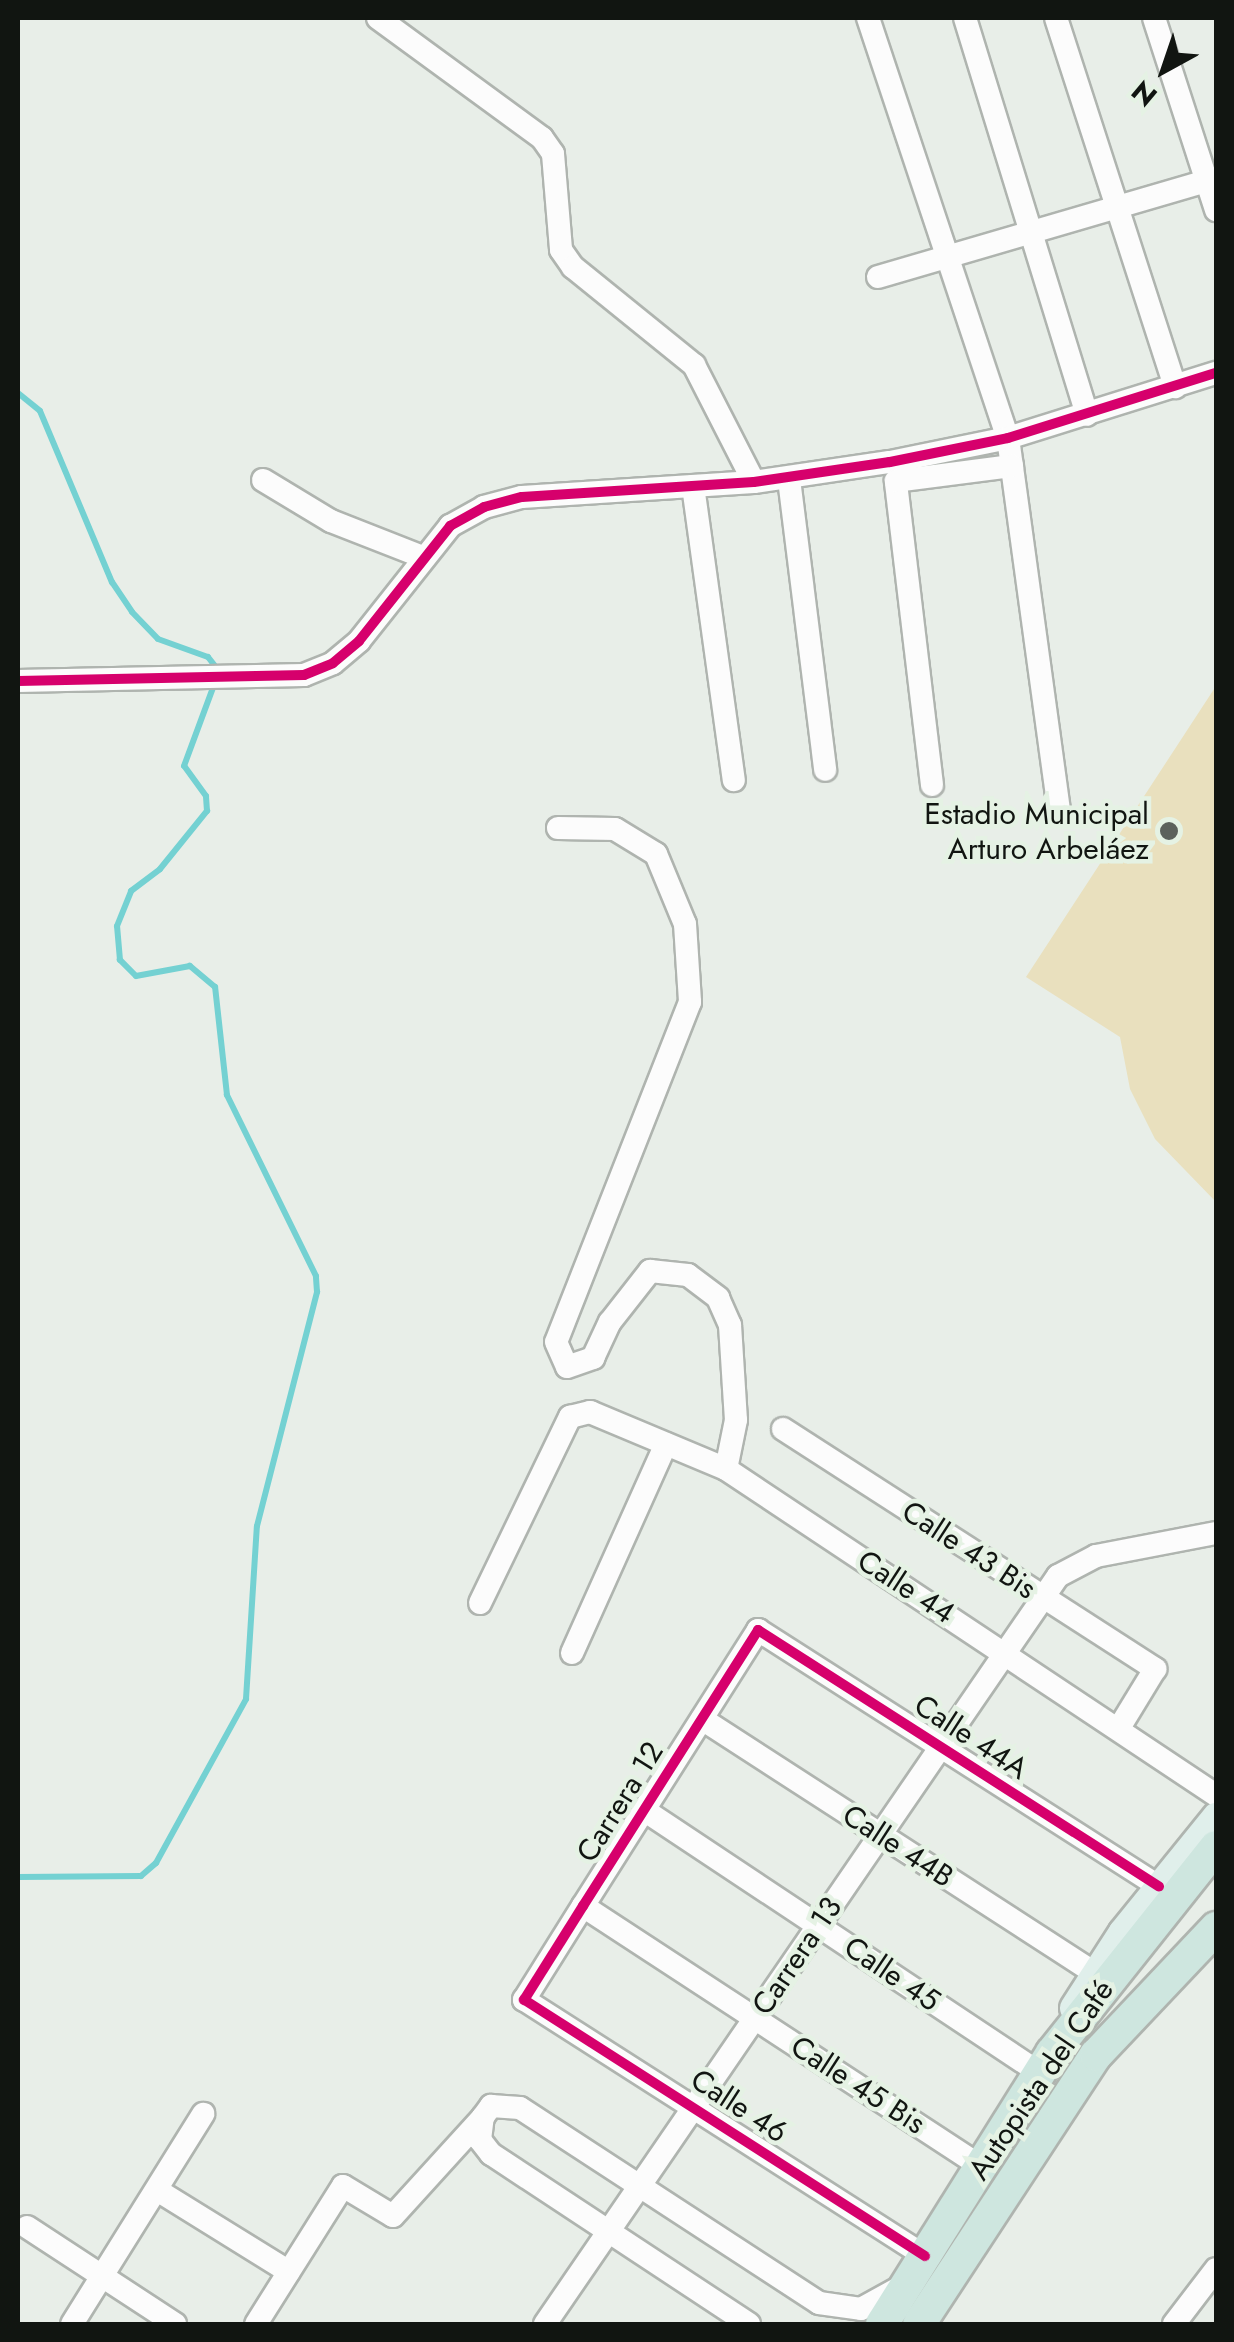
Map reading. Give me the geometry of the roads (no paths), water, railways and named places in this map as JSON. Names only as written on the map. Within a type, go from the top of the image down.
[{"type":"highway","name":"Autopista del Café","points":[[882,2324],[1046,2062],[1216,1847]]},
{"type":"highway","name":"Autopista del Café","points":[[919,2324],[1096,2055],[1216,1928]]},
{"type":"main road","points":[[1046,2062],[1094,1974],[1158,1886],[1216,1816]]},
{"type":"street","points":[[378,18],[542,138],[553,154],[561,250],[573,268],[694,364],[754,482]]},
{"type":"street","points":[[868,18],[1008,438],[1059,808]]},
{"type":"street","points":[[965,18],[1087,414]]},
{"type":"street","points":[[1056,18],[1175,387]]},
{"type":"street","points":[[1154,18],[1212,179],[1216,210]]},
{"type":"street","points":[[878,277],[1212,179]]},
{"type":"street","points":[[18,681],[304,676],[333,664],[359,641],[450,526],[484,507],[522,497],[788,478],[1008,438],[1216,373]]},
{"type":"street","points":[[932,786],[896,481],[1012,466]]},
{"type":"street","points":[[788,478],[825,770]]},
{"type":"street","points":[[263,480],[332,521],[422,558]]},
{"type":"street","points":[[693,486],[734,780]]},
{"type":"street","points":[[558,828],[615,829],[656,854],[685,924],[690,1002],[556,1342],[567,1367],[592,1358],[610,1322],[650,1271],[688,1274],[718,1298],[730,1326],[736,1420],[726,1469]]},
{"type":"street","name":"Calle 44","points":[[480,1603],[570,1417],[579,1412],[726,1469],[1216,1794]]},
{"type":"street","name":"Calle 43 Bis","points":[[783,1430],[1155,1669],[1119,1728]]},
{"type":"street","points":[[572,1653],[666,1444]]},
{"type":"street","name":"Carrera 13","points":[[548,2320],[1042,1598],[1075,1562],[1216,1533]]},
{"type":"street","name":"Carrera 12","points":[[524,2000],[758,1630]]},
{"type":"street","name":"Calle 44A","points":[[758,1630],[1158,1886]]},
{"type":"street","name":"Calle 44B","points":[[702,1719],[1094,1974]]},
{"type":"street","name":"Calle 45","points":[[644,1810],[818,1925],[1046,2062]]},
{"type":"street","name":"Calle 45 Bis","points":[[583,1906],[981,2166]]},
{"type":"street","name":"Calle 46","points":[[524,2000],[694,2107],[921,2264]]},
{"type":"street","points":[[256,2324],[342,2186],[393,2216],[491,2106],[520,2108],[833,2308],[878,2302],[921,2264]]},
{"type":"street","points":[[72,2324],[105,2279],[203,2114]]},
{"type":"street","points":[[482,2117],[480,2140],[490,2154],[749,2324]]},
{"type":"street","points":[[158,2190],[289,2272]]},
{"type":"street","points":[[27,2227],[174,2324]]},
{"type":"street","points":[[1174,2324],[1216,2269]]},
{"type":"waterway","points":[[18,393],[40,411],[112,582],[132,612],[158,639],[208,657],[218,670]]},
{"type":"waterway","points":[[18,1877],[141,1876],[156,1863],[246,1699],[257,1526],[317,1292],[316,1276],[227,1095],[215,987],[190,966],[136,976],[120,960],[117,926],[131,891],[160,869],[207,811],[206,796],[184,766],[215,682]]},
{"type":"place","name":"Estadio Municipal Arturo Arbeláez","points":[[1169,831]]}]
